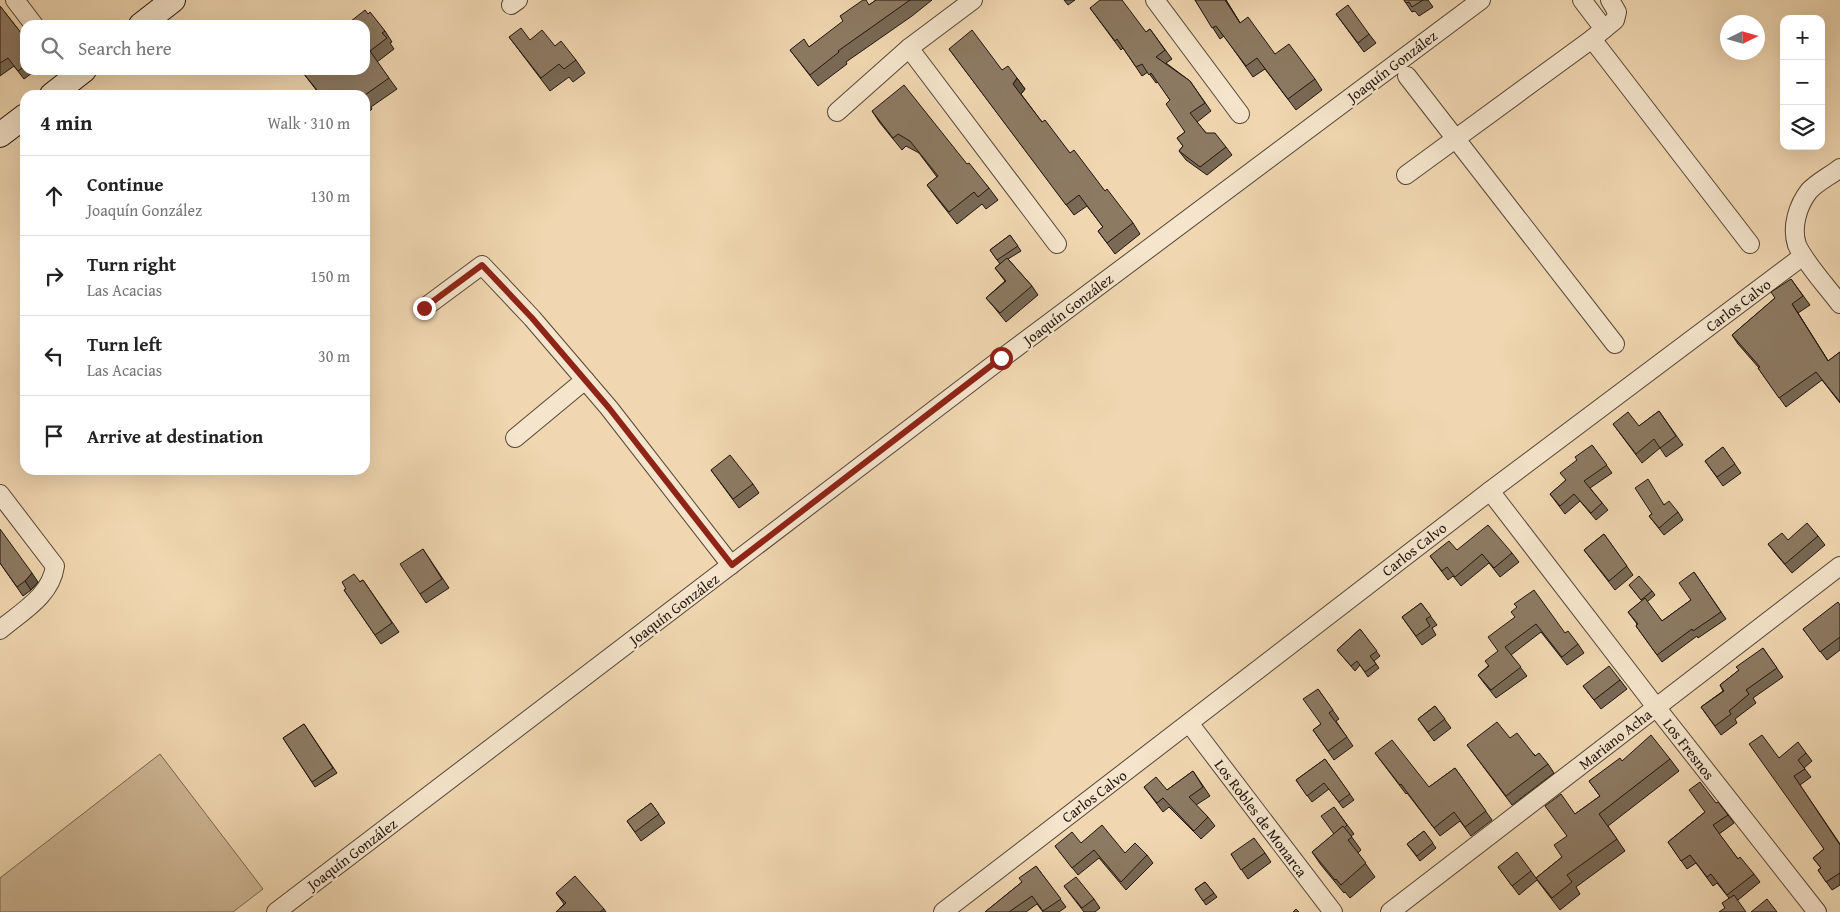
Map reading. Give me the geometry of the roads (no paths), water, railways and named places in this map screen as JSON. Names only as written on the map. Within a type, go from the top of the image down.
[{"type":"street","points":[[15,0],[30,20]]},
{"type":"street","points":[[147,20],[173,0]]},
{"type":"street","points":[[837,112],[909,48],[974,0]]},
{"type":"street","points":[[1155,0],[1240,114]]},
{"type":"street","name":"Joaquín González","points":[[276,912],[1001,358],[1481,0]]},
{"type":"street","points":[[1582,0],[1598,34],[1750,244]]},
{"type":"street","points":[[1406,175],[1615,20],[1618,12],[1610,0]]},
{"type":"street","points":[[909,48],[1057,244]]},
{"type":"street","points":[[57,90],[73,75]]},
{"type":"street","points":[[1407,76],[1615,344]]},
{"type":"street","points":[[0,135],[20,120]]},
{"type":"street","points":[[1840,168],[1810,190],[1798,208],[1795,229],[1797,244],[1803,256],[1840,304]]},
{"type":"street","name":"Carlos Calvo","points":[[942,912],[1490,490],[1803,256]]},
{"type":"street","points":[[424,308],[482,265],[532,318],[609,408],[732,565]]},
{"type":"street","points":[[515,438],[585,380]]},
{"type":"street","name":"Los Fresnos","points":[[1490,490],[1656,707],[1817,912]]},
{"type":"street","points":[[0,494],[55,566],[54,574],[42,595],[0,630]]},
{"type":"street","name":"Mariano Acha","points":[[1390,912],[1840,566]]},
{"type":"street","name":"Los Robles de Monarca","points":[[1189,723],[1333,912]]}]
